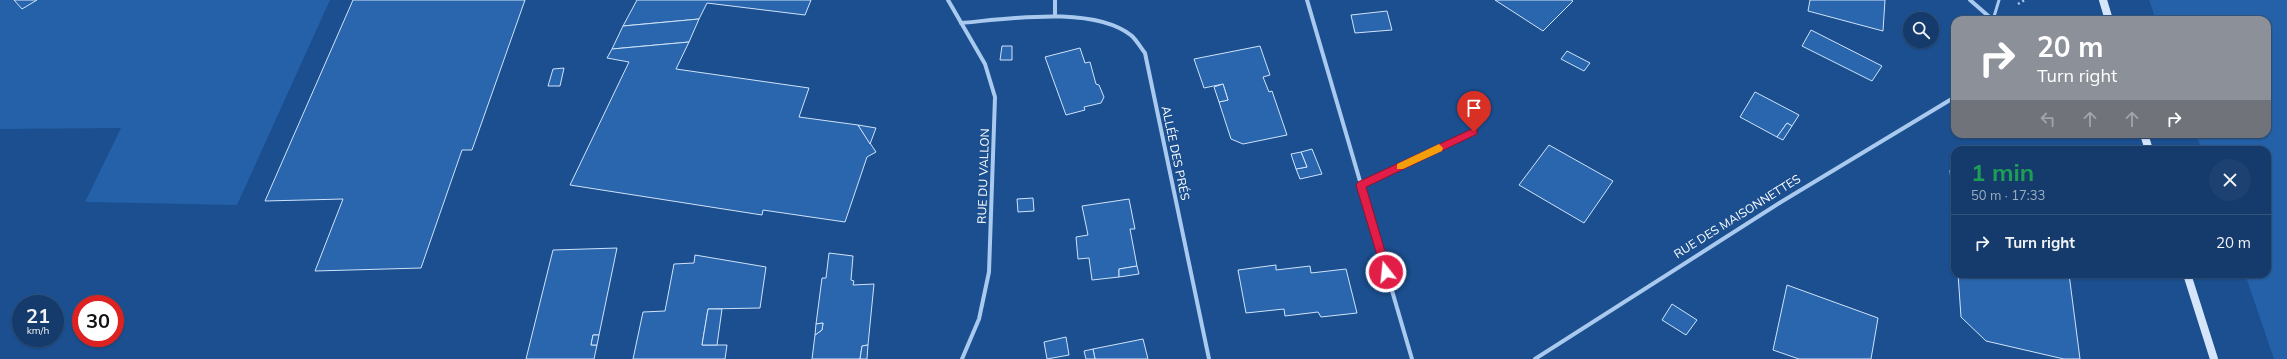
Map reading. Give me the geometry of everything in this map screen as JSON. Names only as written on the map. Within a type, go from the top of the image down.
[{"type":"main road","points":[[2103,0],[2108,16]]},
{"type":"main road","points":[[2188,278],[2214,359]]},
{"type":"street","name":"RUE DU VALLON","points":[[948,0],[985,64],[996,98],[989,272],[979,319],[962,359]]},
{"type":"street","points":[[1055,0],[1056,16]]},
{"type":"street","points":[[1307,0],[1412,359]]},
{"type":"street","points":[[1970,0],[1988,16]]},
{"type":"street","name":"ALLÉE DES PRÉS","points":[[961,23],[1056,16],[1084,16],[1108,22],[1126,30],[1139,41],[1142,47],[1210,359]]},
{"type":"street","name":"RUE DES MAISONNETTES","points":[[1535,359],[1781,202],[1951,100]]},
{"type":"street","points":[[1361,185],[1474,132]]},
{"type":"lane","points":[[1994,16],[2000,0]]},
{"type":"shaded area","points":[[0,0],[330,0],[237,205],[85,202],[121,128],[0,129]]},
{"type":"shaded area","points":[[2149,0],[2287,0],[2287,359],[2274,359],[2246,278],[2271,278],[2271,146],[2200,146],[2198,138],[2271,138],[2271,16],[2155,16]]},
{"type":"building","points":[[14,0],[37,0],[22,9]]},
{"type":"building","points":[[353,0],[525,0],[472,150],[462,150],[421,268],[315,271],[343,199],[265,201]]},
{"type":"building","points":[[637,0],[811,0],[805,15],[707,3],[699,19],[623,26]]},
{"type":"building","points":[[1495,0],[1571,0],[1573,1],[1543,31]]},
{"type":"building","points":[[1810,0],[1885,0],[1883,31],[1808,11]]},
{"type":"building","points":[[1387,11],[1392,30],[1355,33],[1351,15]]},
{"type":"building","points":[[699,19],[689,42],[612,49],[623,26]]},
{"type":"building","points":[[1811,30],[1882,66],[1872,81],[1802,46]]},
{"type":"building","points":[[689,42],[676,69],[809,88],[799,117],[858,125],[876,152],[867,157],[845,222],[763,210],[762,215],[570,185],[629,62],[607,58],[612,49]]},
{"type":"building","points":[[1002,46],[1012,46],[1012,60],[1000,60]]},
{"type":"building","points":[[1260,46],[1270,75],[1263,77],[1269,92],[1272,91],[1287,135],[1243,144],[1231,139],[1219,102],[1228,100],[1223,84],[1204,88],[1194,59]]},
{"type":"building","points":[[1080,48],[1085,63],[1090,62],[1096,84],[1099,85],[1104,97],[1101,103],[1084,107],[1085,110],[1066,115],[1045,57]]},
{"type":"building","points":[[1567,51],[1590,63],[1584,71],[1561,59]]},
{"type":"building","points":[[564,68],[560,86],[548,86],[553,69]]},
{"type":"building","points":[[1223,84],[1228,100],[1219,102],[1214,87]]},
{"type":"building","points":[[1755,92],[1799,115],[1792,126],[1787,123],[1777,137],[1740,117]]},
{"type":"building","points":[[1787,123],[1792,126],[1783,140],[1777,137]]},
{"type":"building","points":[[858,125],[876,128],[870,144]]},
{"type":"building","points":[[1549,145],[1613,181],[1584,223],[1519,185]]},
{"type":"building","points":[[1312,149],[1322,174],[1300,179],[1296,169],[1307,167],[1301,152]]},
{"type":"building","points":[[1301,152],[1307,167],[1296,169],[1291,154]]},
{"type":"building","points":[[1033,198],[1034,211],[1018,212],[1017,199]]},
{"type":"building","points":[[1129,199],[1135,229],[1130,229],[1137,266],[1119,269],[1119,277],[1092,280],[1089,258],[1078,259],[1076,237],[1088,235],[1082,206]]},
{"type":"building","points":[[617,248],[599,335],[593,335],[591,345],[597,345],[594,359],[526,359],[553,250]]},
{"type":"building","points":[[829,253],[853,256],[851,280],[854,281],[853,285],[874,284],[868,345],[862,346],[860,359],[812,359],[815,335],[822,330],[823,323],[816,324],[822,278],[826,278]]},
{"type":"building","points":[[695,255],[766,267],[760,308],[708,309],[702,345],[727,345],[725,359],[633,359],[643,312],[665,311],[674,264],[694,263]]},
{"type":"building","points":[[1276,265],[1276,270],[1310,266],[1311,273],[1346,269],[1357,313],[1321,317],[1318,312],[1285,316],[1284,309],[1246,313],[1238,270]]},
{"type":"building","points":[[1137,266],[1139,274],[1119,277],[1119,269]]},
{"type":"building","points":[[1958,278],[2070,278],[2080,359],[2064,359],[1986,341],[1961,317]]},
{"type":"building","points":[[1787,285],[1878,318],[1871,359],[1799,359],[1773,350]]},
{"type":"building","points":[[1672,304],[1697,320],[1686,335],[1662,320]]},
{"type":"building","points":[[708,309],[722,309],[717,345],[702,345]]},
{"type":"building","points":[[823,323],[822,330],[815,335],[816,324]]},
{"type":"building","points":[[593,335],[599,335],[597,345],[591,345]]},
{"type":"building","points":[[1066,337],[1069,355],[1047,359],[1044,342]]},
{"type":"building","points":[[1143,339],[1148,359],[1095,359],[1093,349]]},
{"type":"building","points":[[868,345],[867,359],[860,359],[862,346]]},
{"type":"building","points":[[1093,349],[1095,359],[1086,359],[1084,351]]},
{"type":"slow traffic","points":[[1400,166],[1439,148]]},
{"type":"route","points":[[1386,272],[1361,185],[1474,132]]}]
